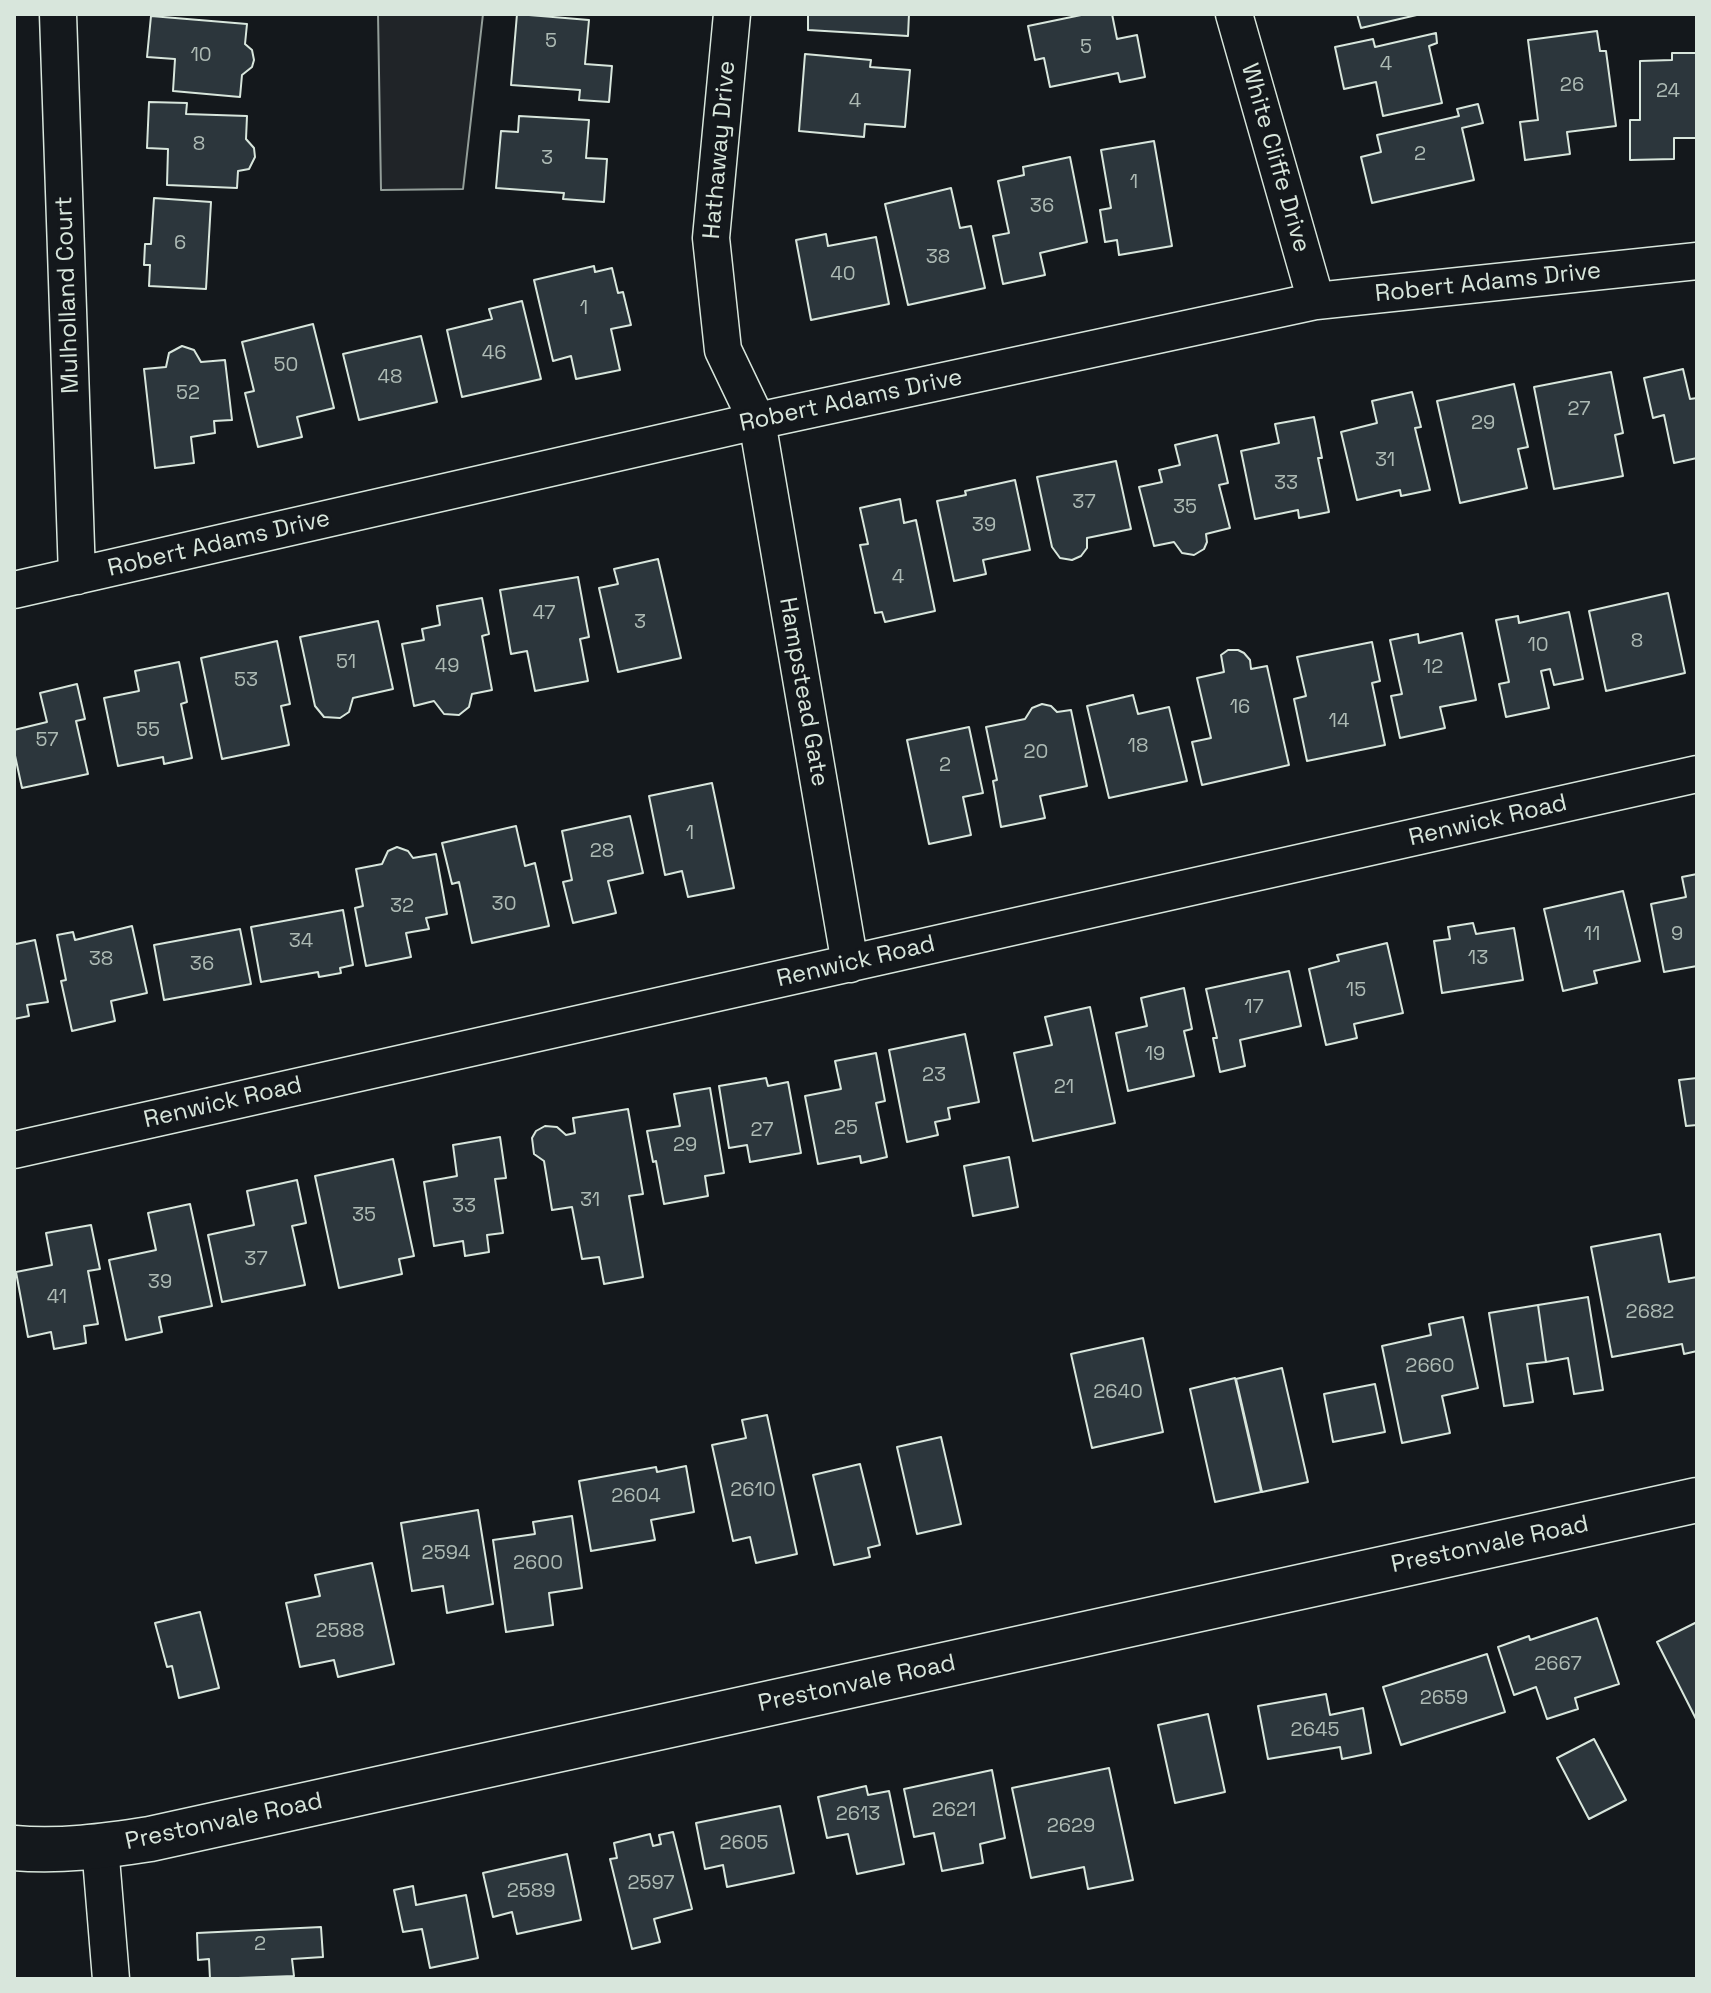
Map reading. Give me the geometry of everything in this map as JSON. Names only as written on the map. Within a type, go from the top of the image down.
[{"type":"street","name":"Mulholland Court","points":[[58,14],[77,576]]},
{"type":"street","name":"Hathaway Drive","points":[[732,14],[711,238],[723,350],[757,421]]},
{"type":"street","name":"White Cliffe Drive","points":[[1234,14],[1316,301]]},
{"type":"street","name":"Robert Adams Drive","points":[[14,590],[757,421],[1316,301],[1697,261]]},
{"type":"street","name":"Hampstead Gate","points":[[757,421],[850,964]]},
{"type":"street","name":"Renwick Road","points":[[14,1150],[1697,774]]},
{"type":"street","name":"Prestonvale Road","points":[[14,1848],[36,1850],[100,1846],[161,1837],[1697,1500]]},
{"type":"street","points":[[100,1846],[111,1979]]},
{"type":"shaded area","points":[[378,14],[483,14],[463,189],[381,190]]},
{"type":"building","points":[[517,14],[589,20],[585,64],[612,66],[609,102],[579,100],[580,90],[511,85]]},
{"type":"building","points":[[808,14],[909,14],[908,36],[808,30]]},
{"type":"building","points":[[1086,14],[1112,14],[1117,39],[1137,35],[1145,77],[1120,82],[1118,73],[1050,87],[1044,58],[1035,60],[1028,26]]},
{"type":"building","points":[[1357,14],[1421,14],[1361,28]]},
{"type":"building","points":[[151,16],[247,24],[245,44],[252,50],[254,60],[252,67],[242,75],[240,97],[173,91],[175,59],[147,57]]},
{"type":"building","points":[[1597,31],[1600,51],[1606,51],[1616,126],[1567,132],[1570,154],[1525,160],[1520,122],[1538,120],[1528,40]]},
{"type":"building","points":[[1436,33],[1437,43],[1429,46],[1442,103],[1383,116],[1376,82],[1344,89],[1335,47],[1373,39],[1375,47]]},
{"type":"building","points":[[1672,53],[1697,53],[1697,138],[1674,138],[1674,159],[1630,160],[1630,120],[1640,120],[1640,61],[1672,60]]},
{"type":"building","points":[[805,54],[871,60],[870,67],[910,70],[905,127],[865,124],[864,137],[799,131]]},
{"type":"building","points":[[149,102],[187,103],[186,114],[247,116],[246,139],[254,148],[255,157],[249,169],[238,171],[237,188],[167,185],[168,149],[147,148]]},
{"type":"building","points":[[1478,104],[1483,123],[1462,128],[1474,180],[1372,203],[1361,157],[1381,152],[1377,135],[1459,116],[1457,109]]},
{"type":"building","points":[[519,116],[589,120],[586,158],[607,159],[604,202],[563,199],[564,193],[496,188],[501,131],[518,132]]},
{"type":"building","points":[[1154,141],[1172,246],[1119,255],[1117,240],[1105,242],[1100,210],[1111,208],[1101,150]]},
{"type":"building","points":[[1070,157],[1087,242],[1040,253],[1045,275],[1003,284],[993,236],[1009,233],[998,181],[1024,175],[1023,167]]},
{"type":"building","points":[[951,188],[960,228],[971,226],[985,288],[908,305],[885,204]]},
{"type":"building","points":[[154,198],[211,202],[206,289],[149,286],[150,265],[144,265],[145,244],[151,244]]},
{"type":"building","points":[[826,234],[828,246],[876,237],[889,304],[811,320],[796,240]]},
{"type":"building","points":[[594,266],[595,272],[612,268],[618,293],[623,292],[631,325],[611,329],[620,370],[576,379],[571,356],[553,361],[534,280]]},
{"type":"building","points":[[522,301],[541,379],[462,397],[447,330],[492,319],[489,309]]},
{"type":"building","points":[[313,324],[334,408],[297,417],[302,437],[258,447],[245,393],[254,391],[242,342]]},
{"type":"building","points":[[421,336],[437,402],[359,420],[343,354]]},
{"type":"building","points":[[182,346],[194,350],[201,362],[225,360],[232,420],[214,421],[215,433],[191,437],[194,463],[155,468],[144,369],[166,367],[169,353]]},
{"type":"building","points":[[1683,369],[1690,399],[1697,398],[1697,458],[1674,463],[1664,415],[1653,418],[1644,378]]},
{"type":"building","points":[[1611,372],[1623,433],[1615,435],[1623,476],[1554,489],[1534,387]]},
{"type":"building","points":[[1514,384],[1528,447],[1518,449],[1527,488],[1460,503],[1437,401]]},
{"type":"building","points":[[1412,392],[1421,427],[1415,428],[1430,490],[1401,496],[1400,490],[1357,500],[1341,432],[1377,423],[1372,401]]},
{"type":"building","points":[[1314,417],[1322,458],[1318,458],[1329,512],[1299,518],[1298,510],[1255,519],[1241,451],[1279,443],[1275,424]]},
{"type":"building","points":[[1217,435],[1228,483],[1219,485],[1230,528],[1206,534],[1204,549],[1194,555],[1182,553],[1174,542],[1154,546],[1139,487],[1162,482],[1159,470],[1180,465],[1175,445]]},
{"type":"building","points":[[1116,461],[1131,529],[1087,538],[1087,548],[1081,556],[1072,560],[1060,558],[1052,547],[1037,477]]},
{"type":"building","points":[[1015,480],[1030,550],[983,560],[986,574],[954,581],[937,501]]},
{"type":"building","points":[[900,499],[904,523],[916,520],[935,611],[885,622],[882,612],[875,613],[860,545],[868,544],[860,508]]},
{"type":"building","points":[[658,559],[681,658],[618,672],[599,588],[618,584],[614,569]]},
{"type":"building","points":[[578,577],[589,637],[580,639],[588,681],[535,691],[527,651],[511,654],[500,590]]},
{"type":"building","points":[[1668,593],[1685,673],[1606,691],[1589,611]]},
{"type":"building","points":[[482,598],[489,634],[482,636],[492,690],[472,694],[469,707],[459,715],[444,714],[434,701],[414,706],[402,644],[424,640],[422,629],[440,625],[437,606]]},
{"type":"building","points":[[1569,612],[1583,679],[1554,685],[1550,669],[1541,671],[1549,708],[1506,717],[1499,684],[1509,682],[1496,620],[1518,616],[1519,623]]},
{"type":"building","points":[[378,621],[393,689],[353,698],[349,712],[340,718],[324,717],[315,706],[300,637]]},
{"type":"building","points":[[1462,633],[1476,700],[1440,707],[1445,728],[1400,738],[1391,696],[1402,694],[1390,640],[1418,634],[1419,643]]},
{"type":"building","points":[[277,641],[290,704],[281,706],[289,745],[222,759],[201,658]]},
{"type":"building","points":[[1372,642],[1380,681],[1372,683],[1385,745],[1307,761],[1294,699],[1306,696],[1297,657]]},
{"type":"building","points":[[1228,650],[1244,653],[1250,660],[1251,669],[1267,666],[1289,765],[1202,785],[1192,742],[1211,738],[1197,678],[1224,672],[1221,655]]},
{"type":"building","points":[[179,662],[187,702],[181,704],[192,758],[164,764],[163,757],[118,766],[104,698],[139,691],[135,671]]},
{"type":"building","points":[[77,684],[85,719],[76,721],[88,774],[22,788],[14,751],[14,730],[47,722],[40,693]]},
{"type":"building","points":[[1133,695],[1138,714],[1169,707],[1187,781],[1109,798],[1087,706]]},
{"type":"building","points":[[1042,704],[1051,706],[1057,712],[1071,710],[1087,786],[1040,796],[1045,818],[1001,827],[993,781],[997,780],[986,727],[1025,719],[1032,708]]},
{"type":"building","points":[[969,727],[983,793],[963,797],[971,835],[929,844],[907,740]]},
{"type":"building","points":[[712,783],[734,888],[688,897],[682,871],[665,875],[649,796]]},
{"type":"building","points":[[630,816],[643,873],[608,881],[616,913],[573,923],[563,882],[572,880],[562,831]]},
{"type":"building","points":[[516,826],[525,866],[535,863],[549,926],[472,943],[459,882],[452,884],[442,843]]},
{"type":"building","points":[[397,847],[408,851],[413,858],[436,854],[447,914],[426,918],[429,929],[406,933],[411,957],[366,966],[355,908],[363,906],[356,869],[382,864],[388,851]]},
{"type":"building","points":[[1697,874],[1697,966],[1664,972],[1651,904],[1686,897],[1682,877]]},
{"type":"building","points":[[1623,891],[1640,961],[1594,971],[1597,983],[1563,991],[1544,909]]},
{"type":"building","points":[[343,910],[353,965],[340,968],[341,973],[319,977],[318,972],[261,982],[251,927]]},
{"type":"building","points":[[1473,923],[1476,934],[1514,928],[1523,980],[1442,993],[1434,941],[1450,939],[1448,927]]},
{"type":"building","points":[[132,926],[147,993],[111,1001],[115,1021],[72,1031],[61,981],[66,980],[57,935],[73,932],[75,940]]},
{"type":"building","points":[[240,929],[251,984],[164,1000],[154,945]]},
{"type":"building","points":[[35,940],[48,1002],[27,1005],[29,1016],[14,1019],[14,941],[16,944]]},
{"type":"building","points":[[1387,943],[1403,1013],[1354,1024],[1357,1038],[1326,1045],[1309,969],[1339,961],[1337,955]]},
{"type":"building","points":[[1289,971],[1301,1026],[1240,1040],[1245,1066],[1220,1072],[1213,1038],[1217,1038],[1206,989]]},
{"type":"building","points":[[1184,988],[1192,1029],[1184,1031],[1194,1076],[1128,1091],[1116,1033],[1147,1026],[1141,998]]},
{"type":"building","points":[[1090,1007],[1115,1123],[1033,1141],[1014,1053],[1052,1045],[1045,1017]]},
{"type":"building","points":[[965,1034],[979,1102],[948,1108],[950,1119],[935,1122],[938,1135],[907,1142],[889,1050]]},
{"type":"building","points":[[876,1053],[885,1101],[876,1103],[887,1157],[861,1163],[860,1156],[818,1164],[805,1096],[841,1089],[835,1061]]},
{"type":"building","points":[[766,1078],[768,1086],[788,1082],[801,1153],[750,1162],[747,1145],[729,1148],[719,1086]]},
{"type":"building","points":[[1697,1078],[1697,1125],[1686,1126],[1679,1080]]},
{"type":"building","points":[[710,1088],[724,1173],[705,1176],[708,1196],[664,1204],[647,1131],[680,1126],[674,1094]]},
{"type":"building","points":[[628,1109],[643,1194],[629,1196],[643,1277],[604,1284],[599,1257],[582,1259],[572,1207],[552,1210],[544,1161],[534,1154],[532,1138],[536,1131],[545,1126],[557,1127],[566,1135],[575,1133],[573,1118]]},
{"type":"building","points":[[500,1137],[506,1178],[495,1179],[503,1233],[487,1235],[489,1252],[465,1256],[463,1241],[434,1246],[424,1182],[457,1176],[453,1145]]},
{"type":"building","points":[[1009,1157],[1018,1207],[973,1216],[964,1166]]},
{"type":"building","points":[[393,1159],[414,1256],[399,1259],[402,1274],[339,1288],[315,1176]]},
{"type":"building","points":[[297,1180],[306,1223],[292,1226],[305,1285],[222,1302],[208,1235],[254,1225],[247,1191]]},
{"type":"building","points":[[190,1204],[212,1306],[159,1317],[162,1332],[126,1340],[109,1260],[156,1250],[148,1213]]},
{"type":"building","points":[[91,1225],[100,1269],[88,1271],[98,1324],[84,1326],[86,1343],[54,1349],[51,1332],[28,1337],[16,1272],[52,1265],[46,1233]]},
{"type":"building","points":[[1660,1234],[1669,1282],[1697,1277],[1697,1351],[1684,1354],[1682,1344],[1612,1357],[1591,1247]]},
{"type":"building","points":[[1588,1297],[1603,1390],[1574,1394],[1568,1358],[1546,1362],[1538,1305]]},
{"type":"building","points":[[1538,1305],[1546,1362],[1527,1364],[1533,1402],[1504,1406],[1489,1313]]},
{"type":"building","points":[[1463,1317],[1478,1388],[1442,1396],[1450,1433],[1402,1443],[1382,1346],[1431,1335],[1429,1324]]},
{"type":"building","points":[[1143,1338],[1163,1432],[1092,1448],[1071,1354]]},
{"type":"building","points":[[1282,1368],[1308,1482],[1262,1492],[1236,1379]]},
{"type":"building","points":[[1235,1378],[1261,1492],[1215,1502],[1190,1389]]},
{"type":"building","points":[[1375,1384],[1385,1432],[1333,1442],[1324,1394]]},
{"type":"building","points":[[767,1415],[797,1554],[756,1563],[750,1537],[733,1541],[712,1445],[746,1438],[742,1420]]},
{"type":"building","points":[[941,1437],[961,1524],[917,1534],[897,1447]]},
{"type":"building","points":[[860,1464],[880,1545],[868,1548],[870,1557],[834,1565],[813,1475]]},
{"type":"building","points":[[686,1466],[694,1512],[651,1520],[655,1540],[591,1551],[579,1481],[656,1467],[657,1472]]},
{"type":"building","points":[[478,1510],[493,1604],[447,1613],[443,1586],[412,1591],[401,1523]]},
{"type":"building","points":[[572,1516],[582,1588],[549,1593],[553,1625],[506,1632],[493,1540],[535,1534],[533,1522]]},
{"type":"building","points":[[372,1563],[394,1664],[338,1677],[334,1660],[300,1667],[286,1603],[320,1596],[315,1575]]},
{"type":"building","points":[[200,1612],[219,1688],[179,1698],[172,1666],[167,1667],[155,1623]]},
{"type":"building","points":[[1597,1618],[1619,1684],[1575,1698],[1578,1709],[1547,1719],[1536,1687],[1514,1695],[1498,1647]]},
{"type":"building","points":[[1697,1622],[1697,1721],[1657,1642]]},
{"type":"building","points":[[1487,1654],[1505,1712],[1401,1745],[1383,1687]]},
{"type":"building","points":[[1326,1694],[1330,1715],[1363,1708],[1371,1753],[1342,1759],[1340,1747],[1268,1759],[1258,1706]]},
{"type":"building","points":[[1208,1714],[1225,1792],[1175,1803],[1158,1725]]},
{"type":"building","points":[[1594,1739],[1626,1800],[1589,1819],[1557,1758]]},
{"type":"building","points":[[1109,1768],[1133,1880],[1088,1889],[1084,1867],[1031,1878],[1012,1788]]},
{"type":"building","points":[[992,1770],[1005,1838],[980,1844],[983,1863],[942,1871],[934,1833],[914,1837],[904,1789]]},
{"type":"building","points":[[866,1786],[868,1795],[889,1791],[904,1864],[857,1874],[848,1834],[827,1838],[818,1797]]},
{"type":"building","points":[[780,1806],[794,1873],[727,1887],[723,1865],[705,1869],[696,1823]]},
{"type":"building","points":[[673,1832],[692,1909],[654,1919],[660,1942],[632,1949],[610,1859],[617,1858],[614,1843],[650,1834],[653,1846],[661,1844],[659,1835]]},
{"type":"building","points":[[567,1854],[581,1920],[517,1934],[512,1912],[493,1917],[483,1873]]},
{"type":"building","points":[[413,1886],[416,1905],[466,1895],[478,1958],[430,1968],[422,1929],[403,1932],[394,1890]]},
{"type":"building","points":[[321,1927],[323,1957],[292,1959],[294,1976],[210,1979],[209,1959],[198,1960],[197,1933]]}]
